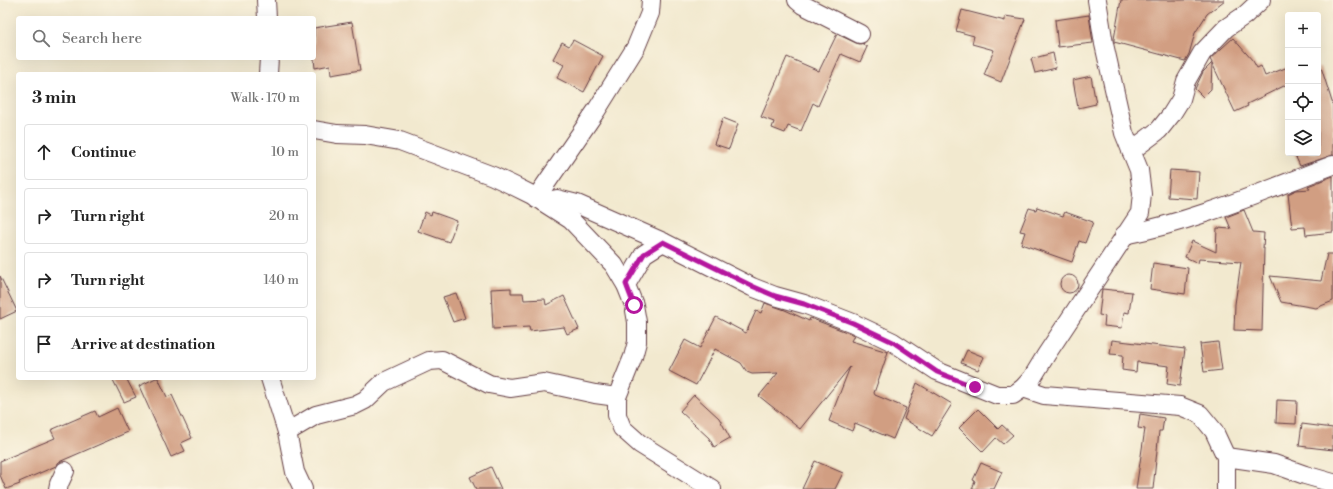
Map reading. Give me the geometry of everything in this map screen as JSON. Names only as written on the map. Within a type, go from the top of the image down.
[{"type":"street","points":[[266,0],[267,16]]},
{"type":"street","points":[[540,200],[636,47],[650,13],[651,0]]},
{"type":"street","points":[[797,0],[803,5],[860,34]]},
{"type":"street","points":[[540,200],[557,199],[578,204],[663,242],[758,289],[775,296],[804,304],[886,339],[937,372],[997,395],[1013,395],[1023,388],[1032,378],[1124,235],[1140,213],[1142,194],[1140,170],[1124,133],[1104,44],[1097,0]]},
{"type":"street","points":[[1131,151],[1159,130],[1171,116],[1181,99],[1186,81],[1202,53],[1226,28],[1245,15],[1261,0]]},
{"type":"street","points":[[268,72],[269,60]]},
{"type":"street","points":[[316,130],[337,134],[365,135],[400,141],[493,176],[540,200],[570,220],[614,265],[626,284],[634,305],[637,322],[636,342],[633,357],[617,397],[617,415],[622,428],[640,444],[712,489]]},
{"type":"street","points":[[1124,235],[1156,229],[1222,207],[1333,166]]},
{"type":"street","points":[[626,284],[644,254],[663,242]]},
{"type":"street","points":[[287,432],[316,415],[355,405],[365,400],[384,382],[429,361],[442,360],[489,384],[510,388],[544,383],[594,394],[617,397]]},
{"type":"street","points":[[271,380],[287,432],[295,472],[302,488]]},
{"type":"street","points":[[1023,388],[1044,394],[1180,406],[1200,414],[1214,431],[1226,457],[1226,489]]},
{"type":"street","points":[[1226,457],[1274,464],[1333,483]]},
{"type":"street","points":[[58,489],[65,471]]},
{"type":"building","points":[[1121,0],[1225,0],[1207,14],[1195,33],[1189,54],[1185,61],[1114,42]]},
{"type":"building","points":[[962,10],[1005,21],[1005,16],[1025,19],[1001,82],[984,75],[994,50],[972,44],[974,36],[956,31]]},
{"type":"building","points":[[1089,15],[1093,43],[1058,47],[1055,20]]},
{"type":"building","points":[[352,22],[360,70],[331,75],[330,65],[315,68],[316,28]]},
{"type":"building","points":[[837,34],[856,43],[864,43],[863,45],[867,47],[860,62],[841,54],[818,106],[813,103],[801,131],[788,126],[785,133],[772,128],[774,122],[761,117],[787,57],[819,71]]},
{"type":"building","points":[[1233,38],[1253,61],[1257,68],[1261,66],[1265,76],[1285,68],[1285,85],[1247,104],[1248,106],[1235,112],[1210,59]]},
{"type":"building","points":[[573,40],[603,56],[584,92],[557,78],[564,65],[553,59],[562,42],[569,46]]},
{"type":"building","points":[[1053,53],[1056,68],[1035,73],[1031,59]]},
{"type":"building","points":[[1212,63],[1211,89],[1203,97],[1195,89],[1203,72]]},
{"type":"building","points":[[1321,67],[1333,105],[1333,155],[1300,166],[1295,156],[1321,156]]},
{"type":"building","points":[[1091,76],[1096,104],[1078,108],[1073,80]]},
{"type":"building","points":[[723,118],[738,124],[729,149],[714,144]]},
{"type":"building","points":[[1170,170],[1199,172],[1197,199],[1168,197]]},
{"type":"building","points":[[1333,176],[1333,232],[1306,235],[1305,227],[1292,228],[1288,194],[1296,190],[1310,189],[1308,186]]},
{"type":"building","points":[[1037,207],[1063,216],[1065,212],[1093,222],[1085,243],[1079,241],[1072,262],[1021,244],[1025,232],[1020,231],[1029,208],[1036,210]]},
{"type":"building","points":[[1244,210],[1253,232],[1264,233],[1262,331],[1234,330],[1235,304],[1241,262],[1199,259],[1198,263],[1185,257],[1192,241],[1216,252],[1217,228],[1231,229],[1226,217]]},
{"type":"building","points":[[425,212],[431,215],[432,212],[457,221],[449,242],[418,231]]},
{"type":"building","points":[[1327,254],[1333,254],[1333,301],[1316,308],[1281,302],[1270,276],[1321,281]]},
{"type":"building","points":[[1153,263],[1188,268],[1185,294],[1150,289]]},
{"type":"building","points":[[1069,275],[1075,278],[1078,284],[1075,290],[1069,293],[1063,290],[1060,284],[1063,278]]},
{"type":"building","points":[[0,276],[16,311],[0,319]]},
{"type":"building","points":[[511,288],[511,293],[523,293],[524,300],[545,299],[546,305],[564,296],[579,329],[567,334],[564,327],[530,331],[529,327],[493,329],[491,289]]},
{"type":"building","points":[[1102,289],[1132,292],[1129,313],[1124,312],[1122,328],[1104,326],[1105,316],[1099,315]]},
{"type":"building","points":[[456,293],[465,318],[453,322],[443,297]]},
{"type":"building","points":[[765,303],[809,321],[810,318],[854,335],[851,341],[888,352],[874,393],[875,395],[906,408],[893,439],[855,423],[852,431],[829,421],[850,367],[800,429],[759,396],[778,373],[752,374],[747,372],[741,363],[715,349],[696,385],[669,371],[685,340],[700,348],[716,317],[746,333],[756,311],[761,313]]},
{"type":"building","points":[[1112,340],[1185,349],[1180,386],[1167,384],[1169,366],[1137,362],[1136,372],[1122,370],[1123,355],[1110,354]]},
{"type":"building","points":[[1218,342],[1222,370],[1204,372],[1200,344]]},
{"type":"building","points":[[967,350],[984,357],[978,370],[961,363]]},
{"type":"building","points":[[113,380],[127,380],[136,397],[124,402]]},
{"type":"building","points":[[152,380],[159,380],[167,397],[172,395],[192,438],[181,443],[185,451],[171,457],[139,386]]},
{"type":"building","points":[[917,383],[952,404],[932,436],[904,419]]},
{"type":"building","points":[[694,395],[719,418],[730,438],[714,447],[709,438],[680,411]]},
{"type":"building","points":[[1277,400],[1297,401],[1296,424],[1276,423]]},
{"type":"building","points":[[117,408],[128,432],[59,462],[56,466],[19,482],[20,484],[6,489],[0,475],[0,461],[55,438],[51,430],[95,411],[98,417]]},
{"type":"building","points":[[978,409],[998,429],[1002,425],[1013,435],[1003,444],[996,438],[983,452],[959,428]]},
{"type":"building","points":[[1140,414],[1164,418],[1162,431],[1159,431],[1153,489],[1136,489],[1145,429],[1138,428]]},
{"type":"building","points":[[1302,424],[1333,428],[1333,450],[1299,446]]},
{"type":"building","points":[[815,461],[843,473],[835,489],[802,489]]},
{"type":"building","points":[[981,463],[1002,472],[994,489],[972,489],[975,481],[973,480]]},
{"type":"building","points":[[491,467],[501,489],[476,489],[470,477]]},
{"type":"route","points":[[634,305],[626,284],[639,260],[644,254],[663,242],[775,296],[804,304],[853,323],[893,342],[937,372],[975,387]]}]
